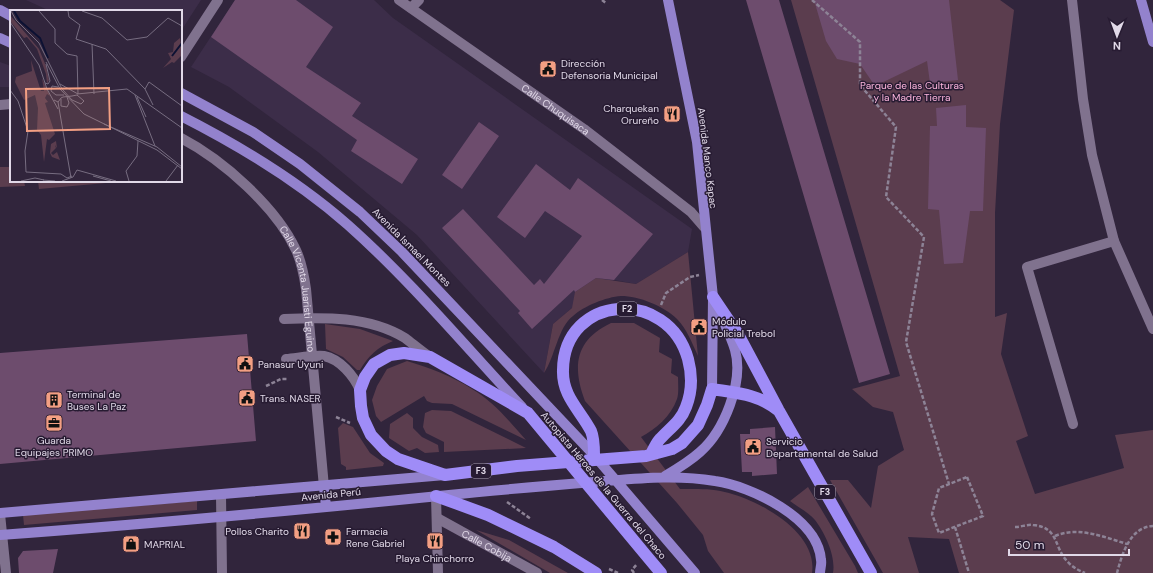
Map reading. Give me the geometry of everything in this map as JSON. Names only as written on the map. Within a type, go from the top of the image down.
[{"type":"highway","points":[[713,297],[742,341],[779,411]]},
{"type":"highway","name":"F2","points":[[594,455],[592,433],[570,401],[564,387],[563,369],[569,342],[582,324],[596,314],[612,309],[629,309],[657,317],[671,327],[684,346],[690,368],[691,389],[686,407],[676,424],[659,440],[648,455]]},
{"type":"highway","points":[[446,476],[398,459],[382,447],[371,435],[363,418],[360,390],[365,377],[374,364],[390,355],[404,353],[430,357],[528,413]]},
{"type":"highway","name":"F3","points":[[712,388],[754,396],[768,402],[779,411],[871,573]]},
{"type":"highway","name":"Avenida Manco Kapac","points":[[648,455],[672,449],[687,438],[698,425],[703,415],[712,388]]},
{"type":"highway","name":"Autopista Héroes de la Guerra del Chaco","points":[[528,413],[661,573]]},
{"type":"highway","name":"Avenida Perú","points":[[446,476],[517,466],[648,455]]},
{"type":"highway","points":[[436,496],[488,515],[554,547],[596,573]]},
{"type":"main road","name":"Avenida Manco Kapac","points":[[668,0],[696,142],[709,274],[713,297],[712,388]]},
{"type":"main road","points":[[1141,0],[1153,42]]},
{"type":"main road","points":[[0,10],[10,15]]},
{"type":"main road","points":[[0,38],[10,43]]},
{"type":"main road","name":"Avenida Ismael Montes","points":[[182,94],[253,132],[300,164],[360,212],[402,252],[594,455]]},
{"type":"main road","points":[[182,116],[221,136],[281,174],[347,225],[395,270],[528,413]]},
{"type":"main road","name":"Avenida Manco Kapac","points":[[665,476],[701,452],[713,438],[736,393],[738,369],[736,351],[713,297]]},
{"type":"main road","name":"Autopista Héroes de la Guerra del Chaco","points":[[594,455],[695,572]]},
{"type":"main road","name":"Avenida Perú","points":[[0,513],[446,476]]},
{"type":"main road","name":"Avenida Perú","points":[[1,535],[221,517],[665,476],[715,481],[746,488],[775,503],[798,520],[814,540],[821,559],[820,573]]},
{"type":"main road","points":[[324,487],[326,507]]},
{"type":"street","points":[[182,55],[218,0]]},
{"type":"street","name":"Calle Chuquisaca","points":[[399,0],[584,129],[691,212],[704,227]]},
{"type":"street","points":[[411,8],[418,0]]},
{"type":"street","points":[[1072,0],[1083,98],[1092,155],[1114,242],[1153,329]]},
{"type":"street","points":[[0,105],[10,104]]},
{"type":"street","name":"Calle Vicenta Juaristi Eguino","points":[[182,138],[194,144],[227,170],[274,216],[286,232],[297,251],[303,268],[309,318],[311,357],[324,487]]},
{"type":"street","points":[[1074,424],[1027,267],[1114,242]]},
{"type":"street","points":[[284,319],[346,319],[373,326],[404,338],[430,357]]},
{"type":"street","points":[[286,359],[324,356],[333,360],[351,374],[360,390]]},
{"type":"street","points":[[221,495],[222,573]]},
{"type":"street","points":[[436,496],[438,573]]},
{"type":"street","points":[[0,513],[6,573]]},
{"type":"street","name":"Calle Cobija","points":[[437,518],[537,573]]},
{"type":"path","points":[[602,0],[606,3]]},
{"type":"path","points":[[812,0],[860,42],[860,85],[896,127],[886,197],[924,237],[906,342],[949,484]]},
{"type":"path","points":[[657,317],[666,293],[690,277],[709,274]]},
{"type":"path","points":[[266,386],[281,379],[288,379]]},
{"type":"path","points":[[336,417],[354,424]]},
{"type":"path","points":[[967,477],[983,516],[955,527],[939,533],[932,514],[939,488],[967,477]]},
{"type":"path","points":[[1015,527],[1033,525],[1047,529],[1055,536],[1066,561],[1077,570],[1085,573]]},
{"type":"path","points":[[1117,573],[1127,544],[1135,533],[1145,527],[1153,526]]},
{"type":"path","points":[[955,527],[969,573]]},
{"type":"path","points":[[1055,536],[1064,532],[1079,532],[1127,544]]},
{"type":"shaded area","points":[[26,0],[201,0],[182,29],[182,10],[48,10]]},
{"type":"shaded area","points":[[235,0],[374,0],[393,18],[692,229],[688,252],[636,284],[614,280],[572,308],[553,324],[544,373],[417,235],[318,152],[229,87],[191,67]]},
{"type":"shaded area","points":[[0,62],[10,66],[10,87],[0,87]]},
{"type":"green space","name":"Parque de las Culturas y la Madre Tierra","points":[[791,0],[1000,0],[1014,10],[1000,124],[995,213],[995,317],[1007,313],[1001,354],[1028,436],[1016,441],[1035,494],[1124,468],[1115,435],[1153,430],[1153,573],[959,573],[949,539],[908,537],[919,573],[883,573],[830,480],[848,480],[871,508],[878,466],[904,450],[893,412],[873,407],[852,389],[900,376]]},
{"type":"green space","points":[[0,167],[10,167],[10,182],[24,182],[25,186],[0,187]]},
{"type":"green space","points":[[38,182],[106,182],[106,183],[39,189]]},
{"type":"green space","points":[[688,252],[698,356],[684,327],[672,314],[643,300],[628,296],[621,296],[602,300],[589,306],[578,312],[568,321],[560,335],[544,373],[553,324],[572,308],[575,292],[596,278],[636,284]]},
{"type":"green space","points":[[611,323],[634,323],[660,338],[659,352],[672,359],[671,373],[678,377],[677,399],[667,416],[652,430],[641,437],[680,489],[723,491],[742,497],[771,512],[785,521],[797,532],[806,545],[812,558],[812,573],[724,573],[708,551],[703,535],[677,503],[585,401],[579,377],[578,366],[580,356],[584,346],[590,338],[599,330]]},
{"type":"green space","points":[[325,324],[360,329],[393,341],[374,352],[366,360],[360,370],[357,370],[343,357],[326,349]]},
{"type":"green space","points":[[407,361],[449,376],[480,394],[501,412],[526,440],[452,404],[432,403],[427,401],[424,396],[381,422],[376,416],[372,400],[377,386],[387,369]]},
{"type":"green space","points":[[432,410],[451,411],[526,448],[444,452],[444,442],[426,433],[423,427],[425,413]]},
{"type":"green space","points":[[407,413],[413,418],[413,428],[422,437],[438,445],[439,452],[425,453],[417,448],[409,451],[389,438],[390,424]]},
{"type":"green space","points":[[343,423],[353,427],[370,453],[384,463],[383,466],[346,470],[346,467],[341,464],[338,428]]},
{"type":"green space","points":[[808,487],[858,573],[833,573],[833,559],[829,545],[822,531],[813,517],[790,501]]},
{"type":"green space","points":[[197,501],[197,510],[24,525],[23,515]]},
{"type":"green space","points":[[476,530],[509,540],[568,573],[550,573]]},
{"type":"building","points":[[235,0],[296,0],[333,27],[306,67],[361,103],[352,116],[418,159],[402,184],[351,151],[357,140],[211,37]]},
{"type":"building","points":[[746,0],[779,0],[890,374],[859,383]]},
{"type":"building","points":[[814,0],[949,0],[958,80],[930,83],[927,61],[875,86],[860,64],[837,59],[826,41]]},
{"type":"building","points":[[966,105],[966,127],[986,128],[983,211],[970,211],[963,263],[944,264],[939,210],[928,209],[930,126],[937,126],[936,108]]},
{"type":"building","points":[[479,122],[499,136],[462,189],[442,175]]},
{"type":"building","points":[[536,164],[570,190],[578,178],[653,234],[614,280],[596,278],[575,292],[574,290],[532,329],[518,313],[520,311],[442,228],[463,209],[534,285],[540,279],[544,284],[582,236],[545,211],[525,238],[497,217]]},
{"type":"building","name":"Terminal de Buses La Paz","points":[[247,334],[256,441],[0,464],[0,353]]},
{"type":"building","points":[[775,427],[777,474],[752,476],[752,472],[742,472],[740,434],[750,434],[750,429]]},
{"type":"building","points":[[58,549],[53,573],[19,573],[18,558],[23,551]]},
{"type":"place","name":"Dirección Defensoria Municipal","points":[[548,69]]},
{"type":"place","name":"Charquekan Orureño","points":[[672,114]]},
{"type":"place","name":"Módulo Policial Trebol","points":[[699,327]]},
{"type":"place","name":"Panasur Uyuni","points":[[245,364]]},
{"type":"place","name":"Trans. NASER","points":[[247,398]]},
{"type":"place","name":"Terminal de Buses La Paz","points":[[54,400]]},
{"type":"place","name":"Guarda Equipajes PRIMO","points":[[54,423]]},
{"type":"place","name":"Servicio Departamental de Salud","points":[[753,447]]},
{"type":"place","name":"Pollos Charito","points":[[302,531]]},
{"type":"place","name":"Farmacia Rene Gabriel","points":[[333,537]]},
{"type":"place","name":"Playa Chinchorro","points":[[435,541]]},
{"type":"place","name":"MAPRIAL","points":[[131,544]]}]
